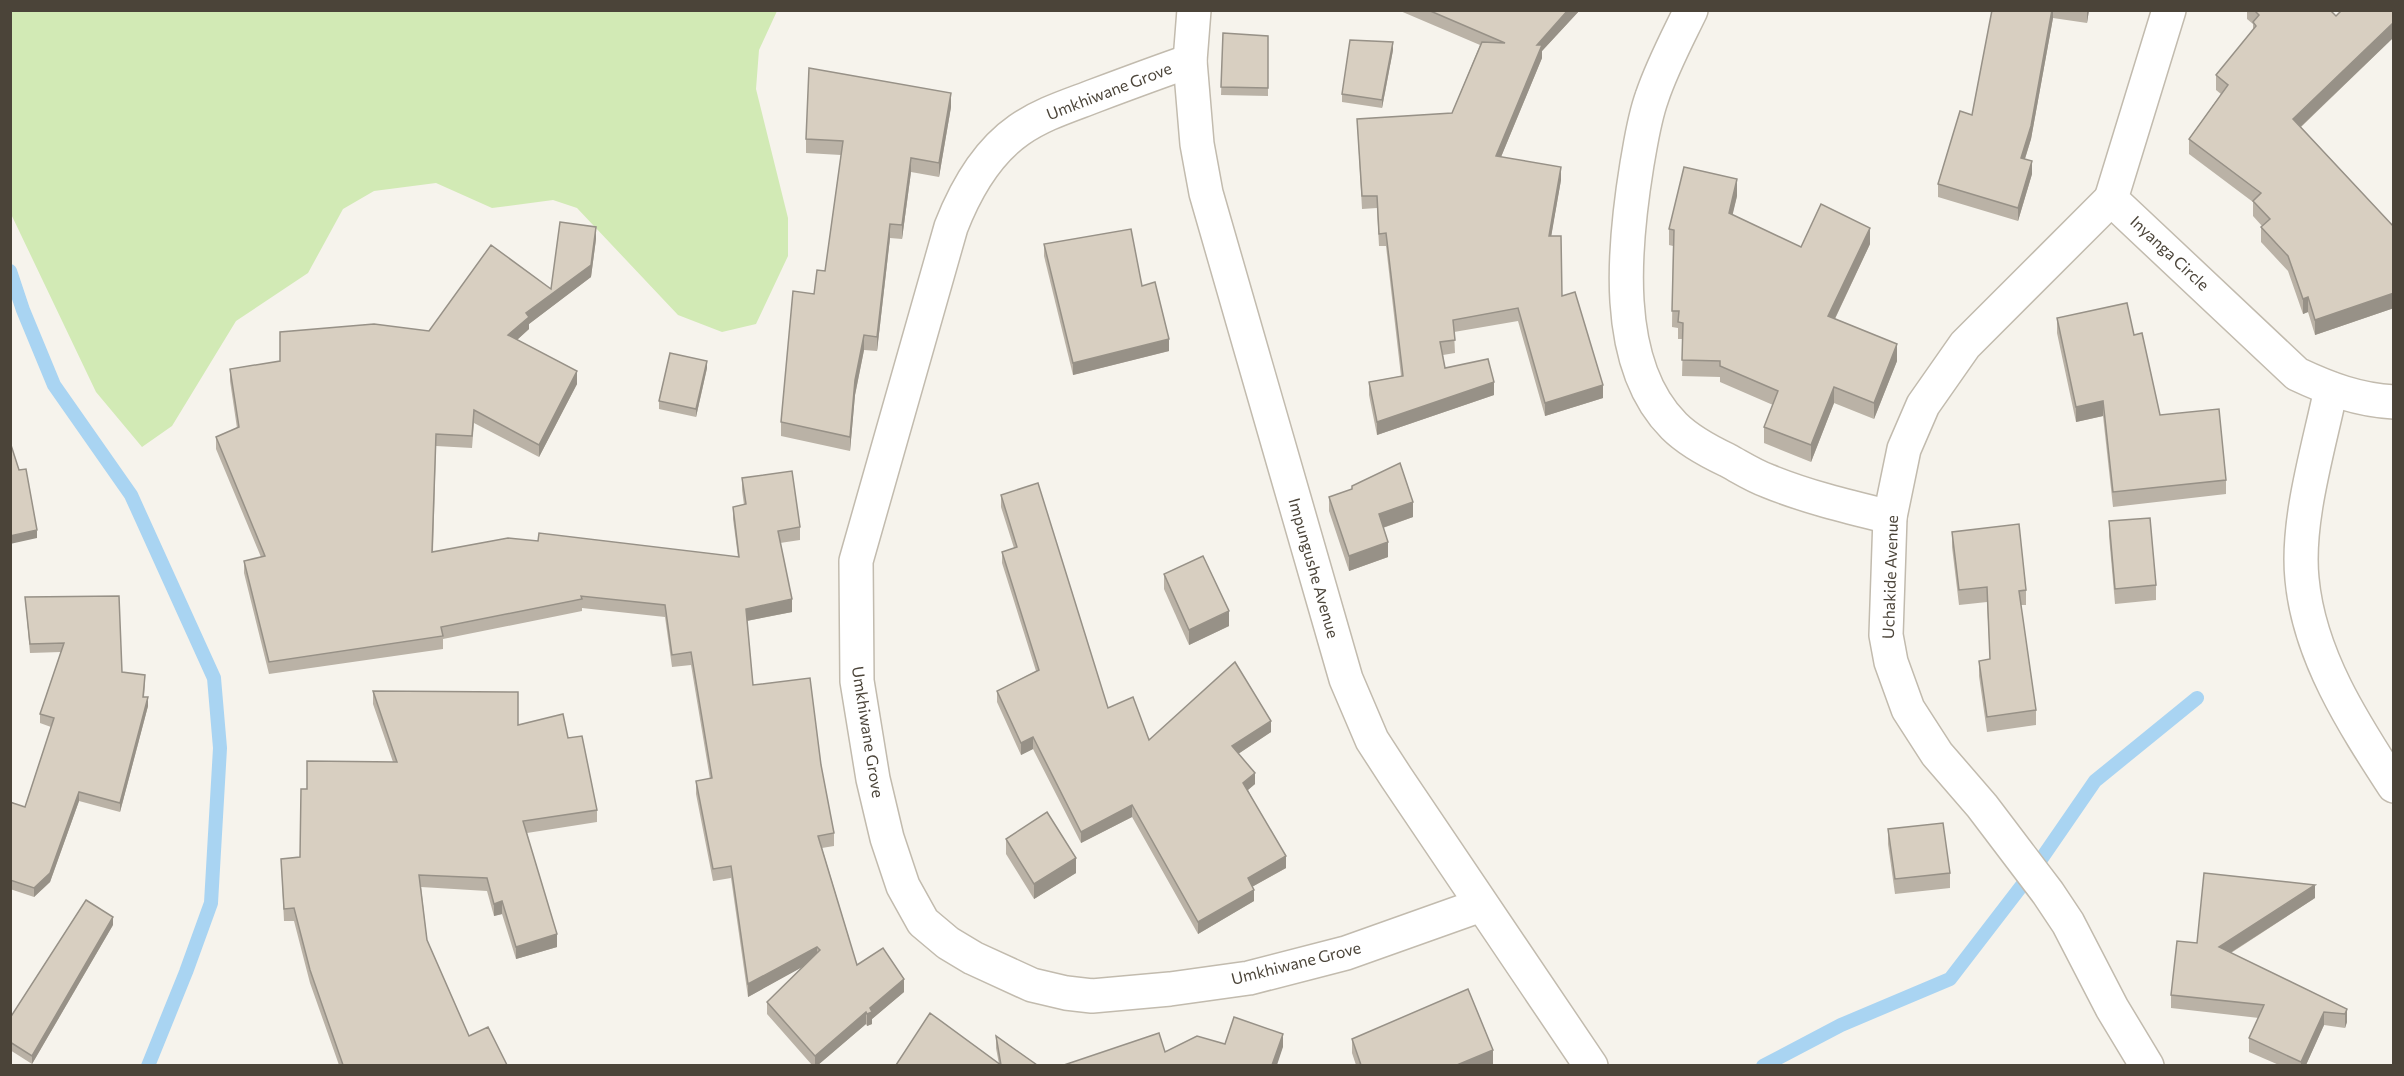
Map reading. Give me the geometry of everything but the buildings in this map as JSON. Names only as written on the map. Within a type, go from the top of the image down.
[{"type":"street","name":"Impungushe Avenue","points":[[1194,10],[1190,61],[1197,144],[1206,193],[1346,679],[1372,740],[1481,905],[1591,1065]]},
{"type":"street","points":[[1691,10],[1670,52],[1651,99],[1642,131],[1630,204],[1627,279],[1629,324],[1637,362],[1654,401],[1674,425],[1698,445],[1767,481],[1890,517]]},
{"type":"street","points":[[2111,199],[2169,10]]},
{"type":"street","name":"Umkhiwane Grove","points":[[1190,61],[1044,115],[1018,131],[998,148],[979,172],[961,200],[951,227],[856,561],[857,681],[873,779],[887,838],[903,886],[923,922],[948,943],[973,958],[1032,985],[1092,996],[1170,989],[1248,978],[1346,953],[1481,905]]},
{"type":"street","name":"Uchakide Avenue","points":[[2111,199],[1965,345],[1923,405],[1904,449],[1890,517],[1886,635],[1891,662],[1908,709],[1937,754],[1982,806],[2048,893],[2068,923],[2112,1008],[2147,1065]]},
{"type":"street","name":"Inyanga Circle","points":[[2111,199],[2298,374],[2331,389],[2370,400],[2394,402]]},
{"type":"street","points":[[2331,389],[2306,509],[2302,579],[2319,651],[2350,717],[2394,786]]},
{"type":"green space","points":[[11,11],[777,11],[759,50],[756,89],[788,218],[788,256],[756,324],[722,332],[678,315],[577,208],[553,200],[492,208],[436,183],[374,191],[343,209],[308,273],[236,321],[172,426],[142,447],[96,392],[11,214]]},
{"type":"waterway","points":[[10,271],[23,310],[54,385],[131,495],[214,678],[220,748],[211,903],[148,1066]]},
{"type":"waterway","points":[[1763,1066],[1841,1025],[1950,979],[2033,871],[2095,781],[2197,698]]}]
